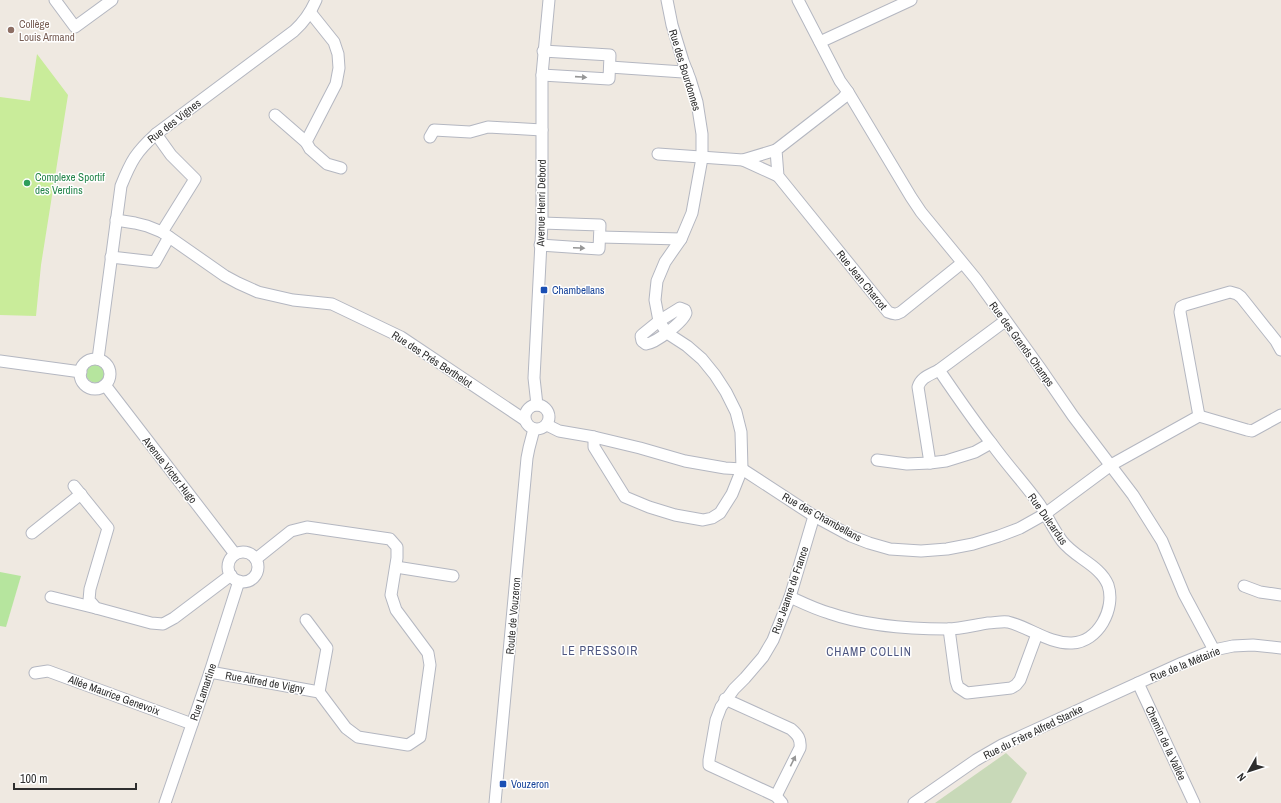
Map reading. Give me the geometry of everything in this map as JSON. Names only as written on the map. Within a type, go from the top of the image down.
[{"type":"street","points":[[55,0],[75,27],[112,0]]},
{"type":"street","name":"Rue des Vignes","points":[[98,359],[121,186],[130,163],[141,147],[156,134],[301,25],[316,0]]},
{"type":"street","name":"Avenue Henri Debord","points":[[537,405],[534,378],[542,223],[542,75],[543,51],[549,0]]},
{"type":"street","name":"Rue des Bourdonnes","points":[[667,0],[672,25],[697,102],[702,134],[702,158],[692,213],[681,239],[665,262],[656,281],[654,300],[659,321],[667,333],[687,346],[702,359],[726,392],[736,412],[741,432],[742,469]]},
{"type":"street","name":"Rue des Grands Champs","points":[[798,0],[840,81],[911,197],[976,279],[1073,416],[1133,495],[1162,540],[1184,594],[1214,650]]},
{"type":"street","points":[[820,42],[911,0]]},
{"type":"street","points":[[306,142],[336,84],[339,68],[338,54],[334,42],[310,12]]},
{"type":"street","points":[[542,75],[609,79],[610,67],[610,55],[543,51]]},
{"type":"street","points":[[610,67],[683,72],[687,71]]},
{"type":"street","name":"Rue Jean Charcot","points":[[658,154],[744,160],[776,150],[843,98],[848,92]]},
{"type":"street","points":[[275,115],[306,142],[310,149],[327,164],[341,168]]},
{"type":"street","points":[[430,137],[434,130],[470,132],[488,127],[542,130]]},
{"type":"street","points":[[111,257],[155,262],[166,235],[195,179],[171,155],[156,134]]},
{"type":"street","points":[[776,150],[778,176]]},
{"type":"street","name":"Rue Jean Charcot","points":[[744,160],[778,176],[888,312],[893,314],[901,312],[962,263]]},
{"type":"street","name":"Rue des Prés Berthelot","points":[[116,220],[147,226],[166,235],[197,258],[238,283],[260,293],[293,300],[332,304],[401,337],[525,420]]},
{"type":"street","points":[[540,245],[599,249],[600,225],[542,223]]},
{"type":"street","points":[[600,237],[681,239]]},
{"type":"street","points":[[1280,347],[1241,297],[1233,292],[1224,293],[1181,307],[1180,312],[1199,416],[1233,427],[1252,431],[1281,415]]},
{"type":"street","points":[[680,308],[685,310],[685,317],[667,333],[650,344],[646,344],[642,341],[641,336],[659,321],[680,308]]},
{"type":"street","points":[[930,463],[918,387],[920,383],[924,378],[939,370],[1005,321]]},
{"type":"street","points":[[98,359],[105,363],[110,370],[110,378],[105,385],[96,389],[87,386],[82,380],[81,372],[82,367],[89,361],[98,359]]},
{"type":"street","points":[[0,361],[81,372]]},
{"type":"street","name":"Rue Dulcardus","points":[[790,598],[829,614],[865,623],[901,628],[949,629],[1007,622],[1059,642],[1073,643],[1086,639],[1102,624],[1106,617],[1110,596],[1108,586],[1103,576],[1072,552],[1063,542],[1040,506],[991,443],[939,370]]},
{"type":"street","name":"Avenue Victor Hugo","points":[[105,385],[235,554]]},
{"type":"street","points":[[537,405],[543,406],[548,411],[550,417],[547,425],[540,429],[534,429],[529,426],[525,420],[525,413],[530,407],[537,405]]},
{"type":"street","name":"Rue des Chambellans","points":[[547,425],[559,431],[594,437],[640,448],[684,461],[725,468],[742,469],[814,516],[851,536],[890,549],[920,551],[947,549],[973,544],[1020,528],[1045,514],[1110,465],[1199,416]]},
{"type":"street","name":"Route de Vouzeron","points":[[495,803],[527,458],[534,429]]},
{"type":"street","points":[[594,437],[594,447],[626,497],[649,507],[675,515],[703,520],[712,518],[720,512],[732,494],[742,469]]},
{"type":"street","points":[[877,460],[907,464],[946,461],[975,452],[991,443]]},
{"type":"street","points":[[32,533],[78,490],[108,528],[90,590],[89,600],[96,608]]},
{"type":"street","name":"Rue Jeanne de France","points":[[779,800],[709,765],[716,720],[721,707],[726,699],[763,657],[773,640],[790,598],[814,516]]},
{"type":"street","name":"Rue Alfred de Vigny","points":[[210,672],[320,692],[346,728],[358,737],[408,745],[420,737],[430,665],[428,653],[396,610],[392,595],[397,547],[390,539],[307,527],[291,531],[256,559]]},
{"type":"street","points":[[244,552],[256,559],[258,569],[256,574],[244,582],[235,578],[228,566],[235,554],[244,552]]},
{"type":"street","points":[[396,567],[453,576]]},
{"type":"street","points":[[51,597],[150,623],[163,624],[235,578]]},
{"type":"street","name":"Rue Lamartine","points":[[165,803],[210,672],[235,578]]},
{"type":"street","points":[[1244,586],[1260,592],[1281,594]]},
{"type":"street","name":"Rue Alfred de Vigny","points":[[306,620],[327,648],[320,692]]},
{"type":"street","points":[[949,629],[956,681],[958,687],[967,694],[1011,688],[1016,685],[1020,680],[1038,634]]},
{"type":"street","name":"Rue de la Métairie","points":[[1138,683],[1214,650],[1233,646],[1253,645],[1281,648]]},
{"type":"street","name":"Allée Maurice Genevoix","points":[[35,673],[48,671],[192,724]]},
{"type":"street","name":"Rue du Frère Alfred Stanke","points":[[914,803],[976,760],[1002,745],[1138,683]]},
{"type":"street","name":"Chemin de la Vallée","points":[[1138,683],[1194,803]]},
{"type":"street","points":[[726,699],[791,729],[801,740],[800,748],[779,800]]},
{"type":"green space","name":"Complexe Sportif des Verdins","points":[[37,54],[68,95],[41,265],[36,316],[0,315],[0,97],[30,101]]},
{"type":"green space","points":[[96,363],[103,366],[106,373],[103,380],[96,383],[89,380],[86,373],[89,366]]},
{"type":"green space","points":[[0,572],[21,576],[6,627],[0,626]]},
{"type":"green space","points":[[1006,753],[1027,773],[1011,803],[935,803]]},
{"type":"place","name":"Collège Louis Armand","points":[[11,30]]},
{"type":"place","name":"Complexe Sportif des Verdins","points":[[27,183]]},
{"type":"place","name":"Chambellans","points":[[544,290]]},
{"type":"place","name":"Vouzeron","points":[[503,784]]},
{"type":"district","name":"LE PRESSOIR","points":[[600,651]]},
{"type":"district","name":"CHAMP COLLIN","points":[[869,652]]}]
